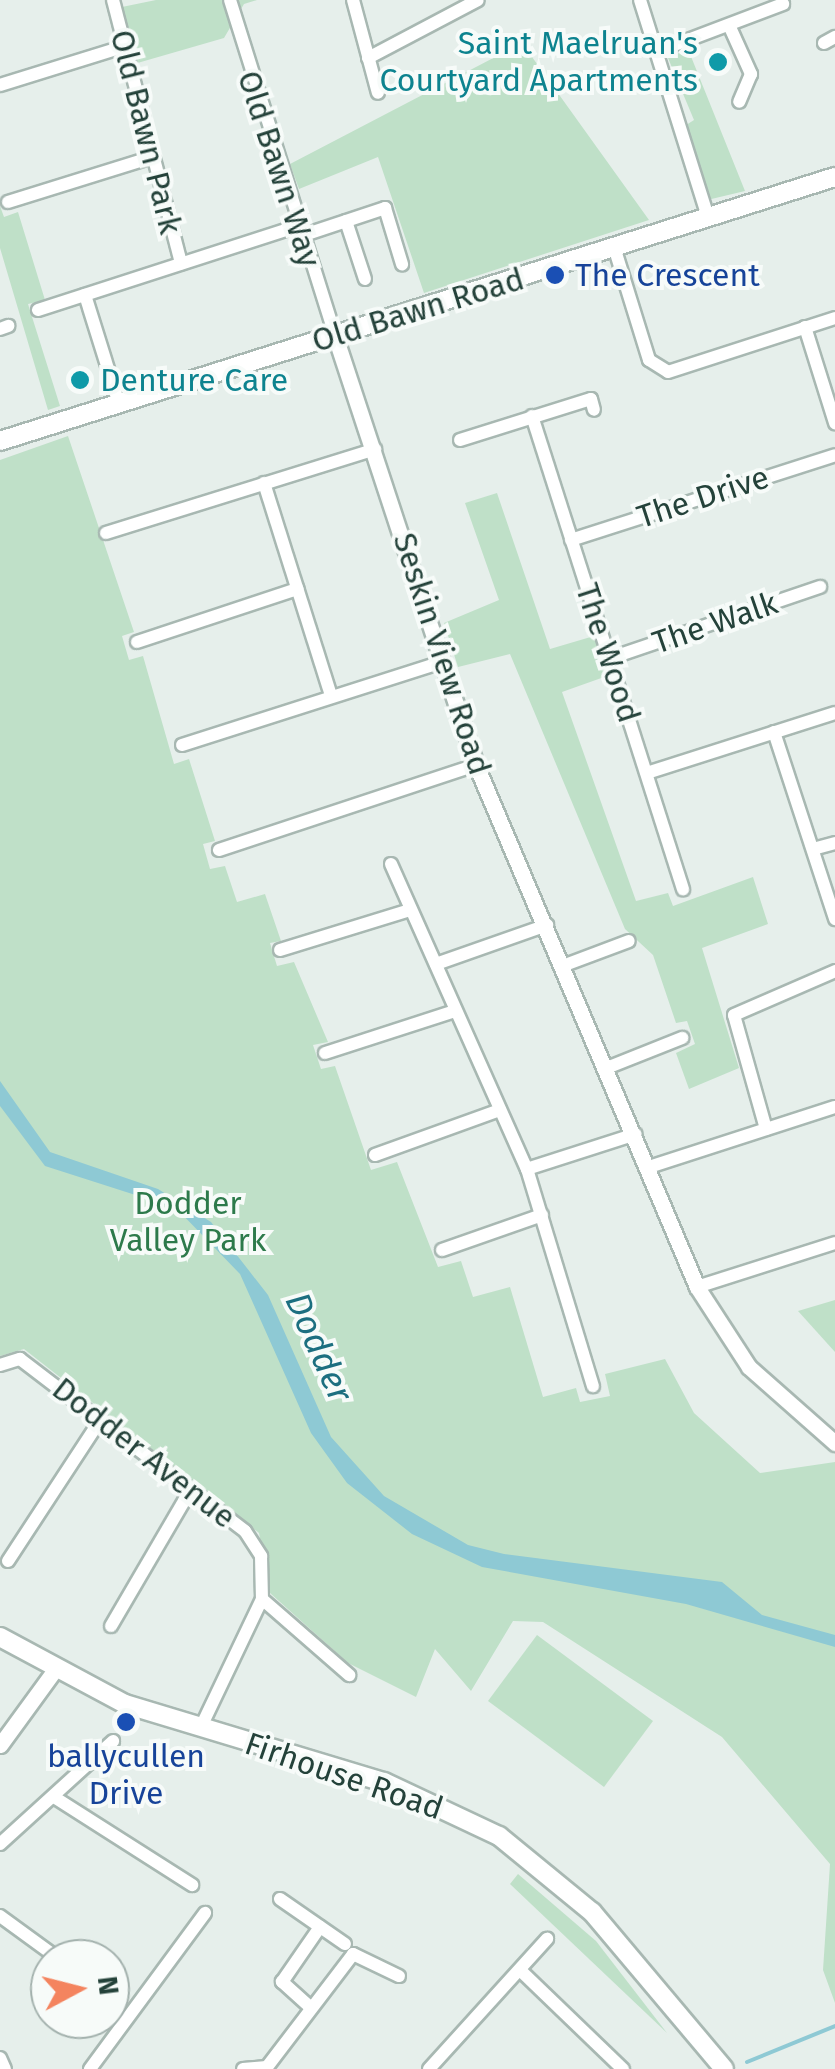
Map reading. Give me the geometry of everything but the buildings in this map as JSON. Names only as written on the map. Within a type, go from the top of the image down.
[{"type":"main road","name":"Old Bawn Road","points":[[0,441],[835,177]]},
{"type":"main road","name":"Firhouse Road","points":[[0,1637],[54,1671],[200,1729],[384,1782],[499,1836],[592,1912],[724,2069]]},
{"type":"street","name":"Old Bawn Park","points":[[113,0],[150,158],[182,264]]},
{"type":"street","name":"Old Bawn Way","points":[[230,0],[296,232],[334,336]]},
{"type":"street","points":[[353,0],[378,93]]},
{"type":"street","points":[[368,58],[478,0]]},
{"type":"street","points":[[640,0],[708,217]]},
{"type":"street","points":[[656,52],[783,4]]},
{"type":"street","points":[[729,25],[751,74],[739,102]]},
{"type":"street","points":[[0,86],[123,47]]},
{"type":"street","points":[[8,202],[150,158]]},
{"type":"street","points":[[38,310],[182,264],[385,208],[402,264]]},
{"type":"street","points":[[346,221],[365,279]]},
{"type":"street","points":[[614,250],[654,368],[668,372],[835,318]]},
{"type":"street","points":[[85,295],[119,404]]},
{"type":"street","points":[[805,327],[835,423]]},
{"type":"street","name":"Seskin View Road","points":[[334,336],[476,765],[566,965],[697,1287],[749,1368],[835,1443]]},
{"type":"street","points":[[460,440],[591,399],[594,410]]},
{"type":"street","name":"The Wood","points":[[532,416],[683,890]]},
{"type":"street","points":[[106,533],[374,449]]},
{"type":"street","name":"The Drive","points":[[571,540],[835,455]]},
{"type":"street","points":[[264,484],[331,695]]},
{"type":"street","name":"The Walk","points":[[611,658],[820,587]]},
{"type":"street","points":[[136,642],[297,589]]},
{"type":"street","points":[[182,745],[442,662]]},
{"type":"street","points":[[647,773],[835,713]]},
{"type":"street","points":[[774,732],[835,919]]},
{"type":"street","points":[[219,850],[476,765]]},
{"type":"street","points":[[813,850],[835,843]]},
{"type":"street","points":[[391,864],[527,1169],[593,1386]]},
{"type":"street","points":[[280,950],[410,910]]},
{"type":"street","points":[[436,964],[547,925]]},
{"type":"street","points":[[566,965],[628,941]]},
{"type":"street","points":[[766,1129],[734,1015],[835,971]]},
{"type":"street","points":[[325,1052],[456,1011]]},
{"type":"street","points":[[609,1067],[682,1038]]},
{"type":"street","points":[[649,1167],[835,1107]]},
{"type":"street","points":[[374,1155],[500,1110]]},
{"type":"street","points":[[527,1169],[636,1134]]},
{"type":"street","points":[[442,1250],[542,1215]]},
{"type":"street","points":[[697,1287],[835,1243]]},
{"type":"street","name":"Dodder Avenue","points":[[6,1361],[101,1419],[245,1531],[261,1556],[262,1599]]},
{"type":"street","points":[[8,1561],[101,1419]]},
{"type":"street","points":[[112,1626],[190,1491]]},
{"type":"street","points":[[200,1729],[262,1599],[349,1675]]},
{"type":"street","points":[[0,1746],[54,1671]]},
{"type":"street","points":[[0,1844],[113,1742]]},
{"type":"street","points":[[54,1797],[192,1885]]},
{"type":"street","points":[[280,1899],[345,1944]]},
{"type":"street","points":[[97,2066],[205,1913]]},
{"type":"street","points":[[0,1916],[32,1939]]},
{"type":"street","points":[[310,2007],[282,1982],[320,1927]]},
{"type":"street","points":[[428,2069],[547,1938]]},
{"type":"street","points":[[243,2069],[267,2067],[353,1954],[399,1976]]},
{"type":"street","points":[[520,1970],[622,2069]]},
{"type":"street","points":[[440,2056],[452,2069]]},
{"type":"street","points":[[0,2058],[5,2069]]},
{"type":"green space","points":[[156,0],[257,0],[244,4],[224,38],[134,64],[117,8]]},
{"type":"green space","points":[[522,43],[649,220],[424,293],[378,157],[299,189],[290,164]]},
{"type":"green space","points":[[688,49],[745,191],[703,201],[680,129],[694,120],[668,58]]},
{"type":"green space","points":[[0,206],[4,217],[18,212],[45,300],[28,304],[60,406],[48,410],[0,248]]},
{"type":"green space","name":"Dodder Valley Park","points":[[68,436],[134,632],[122,636],[129,660],[143,656],[174,764],[189,759],[215,841],[203,844],[210,869],[225,866],[237,902],[265,894],[281,941],[270,943],[277,966],[294,962],[328,1042],[313,1045],[321,1069],[335,1066],[371,1170],[397,1162],[438,1267],[461,1261],[473,1297],[510,1287],[543,1397],[576,1388],[580,1402],[610,1396],[605,1374],[665,1359],[694,1413],[760,1473],[835,1462],[835,2003],[823,1970],[830,1864],[722,1737],[543,1622],[513,1621],[471,1691],[435,1649],[416,1697],[348,1663],[270,1593],[259,1533],[24,1349],[0,1356],[0,460]]},
{"type":"green space","points":[[497,493],[550,649],[594,636],[607,676],[562,692],[636,901],[668,893],[673,906],[753,877],[768,924],[702,948],[739,1068],[689,1089],[676,1053],[695,1044],[687,1021],[676,1023],[653,955],[625,929],[510,654],[458,667],[444,623],[499,600],[465,503]]},
{"type":"green space","points":[[835,1300],[835,1352],[798,1311]]},
{"type":"green space","points":[[537,1635],[653,1721],[604,1787],[488,1701]]},
{"type":"green space","points":[[518,1874],[596,1941],[667,2033],[510,1884]]},
{"type":"water","points":[[0,1081],[50,1152],[158,1189],[211,1222],[268,1295],[331,1437],[384,1496],[468,1545],[504,1554],[722,1582],[762,1615],[835,1635],[835,1647],[686,1604],[482,1567],[412,1534],[347,1483],[311,1433],[240,1274],[176,1208],[45,1166],[0,1106]]},
{"type":"waterway","points":[[747,2062],[835,2026]]},
{"type":"place","name":"Saint Maelruan's Courtyard Apartments","points":[[718,62]]},
{"type":"place","name":"The Crescent","points":[[555,275]]},
{"type":"place","name":"Denture Care","points":[[80,380]]},
{"type":"place","name":"ballycullen Drive","points":[[126,1722]]},
{"type":"water label","name":"Dodder","points":[[319,1347]]}]
